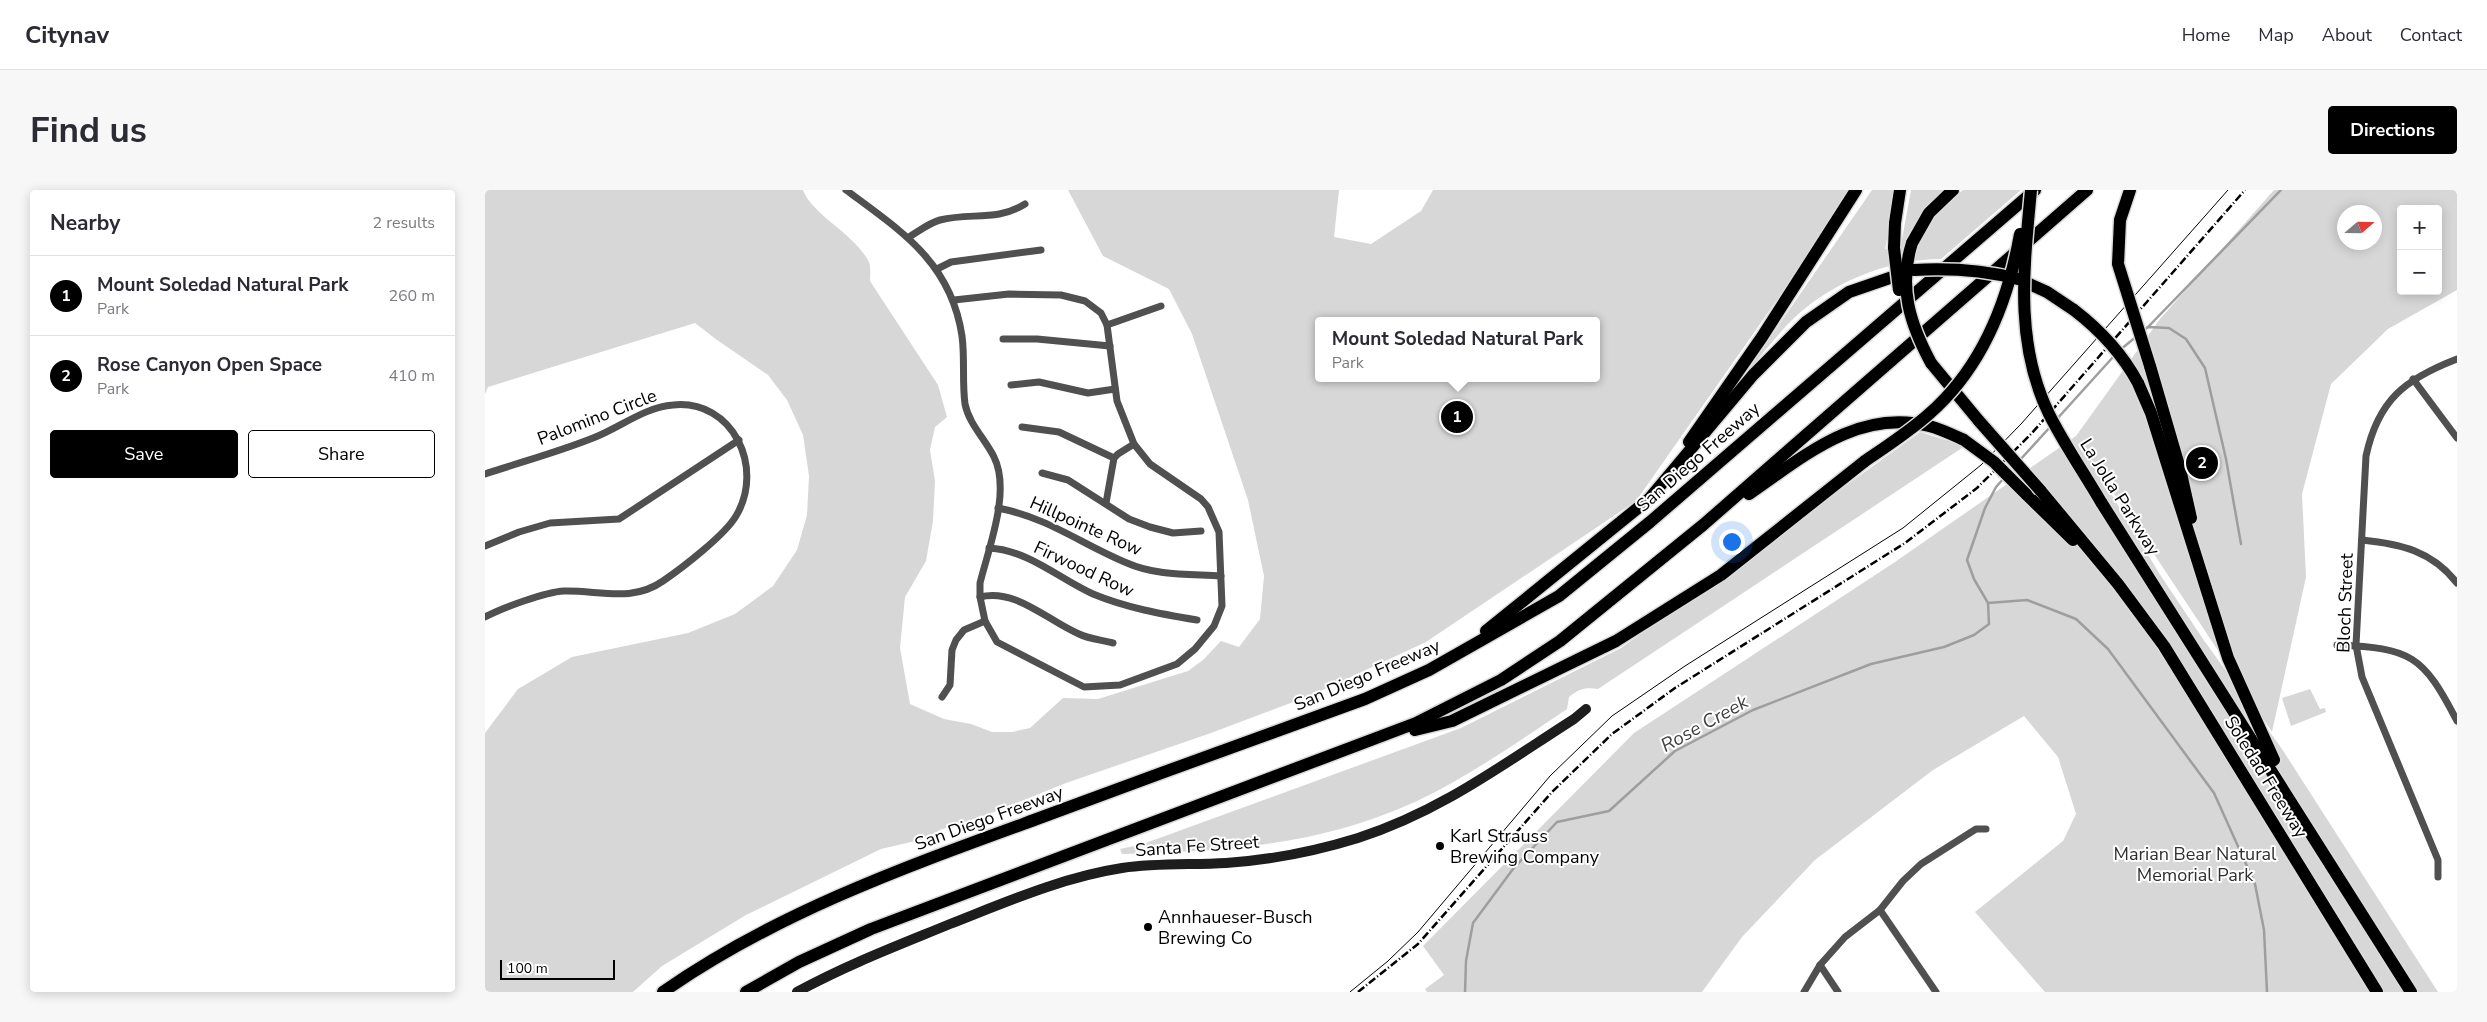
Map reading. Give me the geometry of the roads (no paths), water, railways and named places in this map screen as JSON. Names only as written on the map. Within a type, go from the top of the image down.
[{"type":"highway","points":[[1649,499],[1762,337],[1856,190]]},
{"type":"highway","points":[[1900,190],[1895,223],[1894,248],[1901,300],[1913,336],[1931,363],[2118,584]]},
{"type":"highway","points":[[1931,363],[1915,332],[1906,296],[1905,266],[1911,243],[1929,212],[1953,190]]},
{"type":"highway","points":[[1366,741],[1452,721],[1616,641],[1721,575],[1865,461],[1929,414],[1961,380],[1978,356],[1999,315],[2013,274],[2029,190]]},
{"type":"highway","name":"La Jolla Parkway","points":[[2029,190],[2023,288],[2026,337],[2031,361],[2049,412],[2101,502],[2285,790]]},
{"type":"highway","name":"San Diego Freeway","points":[[663,992],[737,944],[784,919],[855,887],[1365,699],[1455,657],[1559,596],[1665,509],[2035,190]]},
{"type":"highway","points":[[746,992],[799,962],[871,929],[1416,723],[1501,680],[1561,641],[1703,525],[2087,190]]},
{"type":"highway","points":[[2130,190],[2119,220],[2118,264],[2181,469],[2203,579]]},
{"type":"highway","points":[[1455,657],[1649,499],[1753,375],[1806,322],[1849,292],[1914,270],[1977,270],[2018,279],[2047,292],[2093,324],[2131,370],[2151,413],[2229,658],[2285,790]]},
{"type":"highway","points":[[1703,525],[1830,440],[1855,428],[1893,422],[1911,422],[1929,426],[1964,440],[1993,462],[2118,584]]},
{"type":"highway","name":"Soledad Freeway","points":[[2118,584],[2179,670],[2377,992]]},
{"type":"highway","name":"Soledad Freeway","points":[[2285,790],[2411,992]]},
{"type":"street","points":[[846,190],[909,237],[937,269],[953,300],[962,336],[965,405],[972,422],[994,458],[1001,495],[981,582],[980,597],[985,621],[997,642],[1084,687],[1094,688],[1120,685],[1177,664],[1195,649],[1214,626],[1222,606],[1219,532],[1208,508],[1194,492],[1151,464],[1134,444],[1127,431],[1115,389],[1107,325],[1101,313],[1085,301],[1061,295],[1009,294],[953,300]]},
{"type":"street","points":[[909,237],[929,224],[941,220],[998,216],[1014,211],[1025,204]]},
{"type":"street","points":[[937,269],[951,262],[1041,250]]},
{"type":"street","points":[[1107,325],[1161,306]]},
{"type":"street","points":[[1003,339],[1037,339],[1110,346]]},
{"type":"street","name":"Bloch Street","points":[[2438,877],[2438,860],[2361,677],[2356,645],[2366,456],[2370,436],[2386,404],[2413,379],[2457,359]]},
{"type":"street","points":[[2413,379],[2457,438]]},
{"type":"street","points":[[1011,384],[1039,382],[1088,394],[1115,389]]},
{"type":"street","name":"Palomino Circle","points":[[485,474],[593,438],[666,406],[683,404],[708,411],[729,426],[739,440]]},
{"type":"street","points":[[1022,427],[1059,432],[1114,458]]},
{"type":"street","points":[[485,546],[519,532],[550,523],[619,519],[739,440],[745,457],[747,475],[746,492],[740,510],[730,526],[662,582],[645,591],[626,595],[562,591],[501,609],[485,617]]},
{"type":"street","points":[[1106,504],[1114,458],[1134,444]]},
{"type":"street","points":[[1041,473],[1068,480],[1129,519],[1150,527],[1173,533],[1201,531]]},
{"type":"street","name":"Hillpointe Row","points":[[998,508],[1021,512],[1055,526],[1128,564],[1158,572],[1221,576]]},
{"type":"street","points":[[2363,540],[2394,543],[2422,552],[2435,560],[2457,582]]},
{"type":"street","name":"Firwood Row","points":[[989,548],[1029,558],[1119,605],[1197,620]]},
{"type":"street","points":[[980,597],[987,595],[1011,598],[1080,635],[1113,643]]},
{"type":"street","points":[[942,697],[950,685],[952,650],[956,640],[964,630],[985,621]]},
{"type":"street","points":[[2337,645],[2385,647],[2400,652],[2417,662],[2437,684],[2457,721]]},
{"type":"street","name":"Santa Fe Street","points":[[797,992],[877,953],[971,916],[1098,872],[1156,864],[1226,863],[1262,859],[1357,838],[1410,818],[1478,783],[1586,709]]},
{"type":"street","points":[[1804,992],[1820,966],[1845,937],[1880,910],[1903,881],[1921,864],[1976,829],[1986,829]]},
{"type":"street","points":[[1880,910],[1936,992]]},
{"type":"street","points":[[1820,966],[1838,992]]},
{"type":"waterway","points":[[2148,327],[2281,190]]},
{"type":"waterway","points":[[2143,331],[2148,327],[2169,328],[2186,339],[2205,368],[2226,459],[2241,544]]},
{"type":"waterway","points":[[2120,350],[2137,336]]},
{"type":"waterway","points":[[2056,420],[2114,356]]},
{"type":"waterway","points":[[2019,461],[2051,426]]},
{"type":"waterway","name":"Rose Creek","points":[[1465,992],[1466,961],[1473,923],[1513,869],[1557,822],[1609,811],[1675,751],[1753,710],[1871,664],[1944,647],[1974,635],[1989,624],[1988,603],[1974,579],[1967,560],[1985,508],[1996,487],[2004,478]]},
{"type":"waterway","points":[[1988,603],[2027,600],[2076,619],[2108,649],[2214,793],[2255,884],[2264,930],[2267,992]]},
{"type":"tram line","points":[[1350,992],[1388,961],[1418,932],[1550,776],[1612,716],[1685,666],[1903,528],[1981,465],[2021,424],[2228,190]]},
{"type":"railway","points":[[1358,992],[1418,944],[1552,792],[1612,734],[1675,688],[1905,543],[1977,488],[2032,433],[2245,190]]},
{"type":"place","name":"Mount Soledad Natural Park","points":[[1457,417]]},
{"type":"place","name":"Rose Canyon Open Space","points":[[2202,463]]},
{"type":"place","name":"Karl Strauss Brewing Company","points":[[1440,846]]},
{"type":"place","name":"Annhaueser-Busch Brewing Co","points":[[1148,927]]},
{"type":"park label","name":"Marian Bear Natural Memorial Park","points":[[2195,864]]}]
